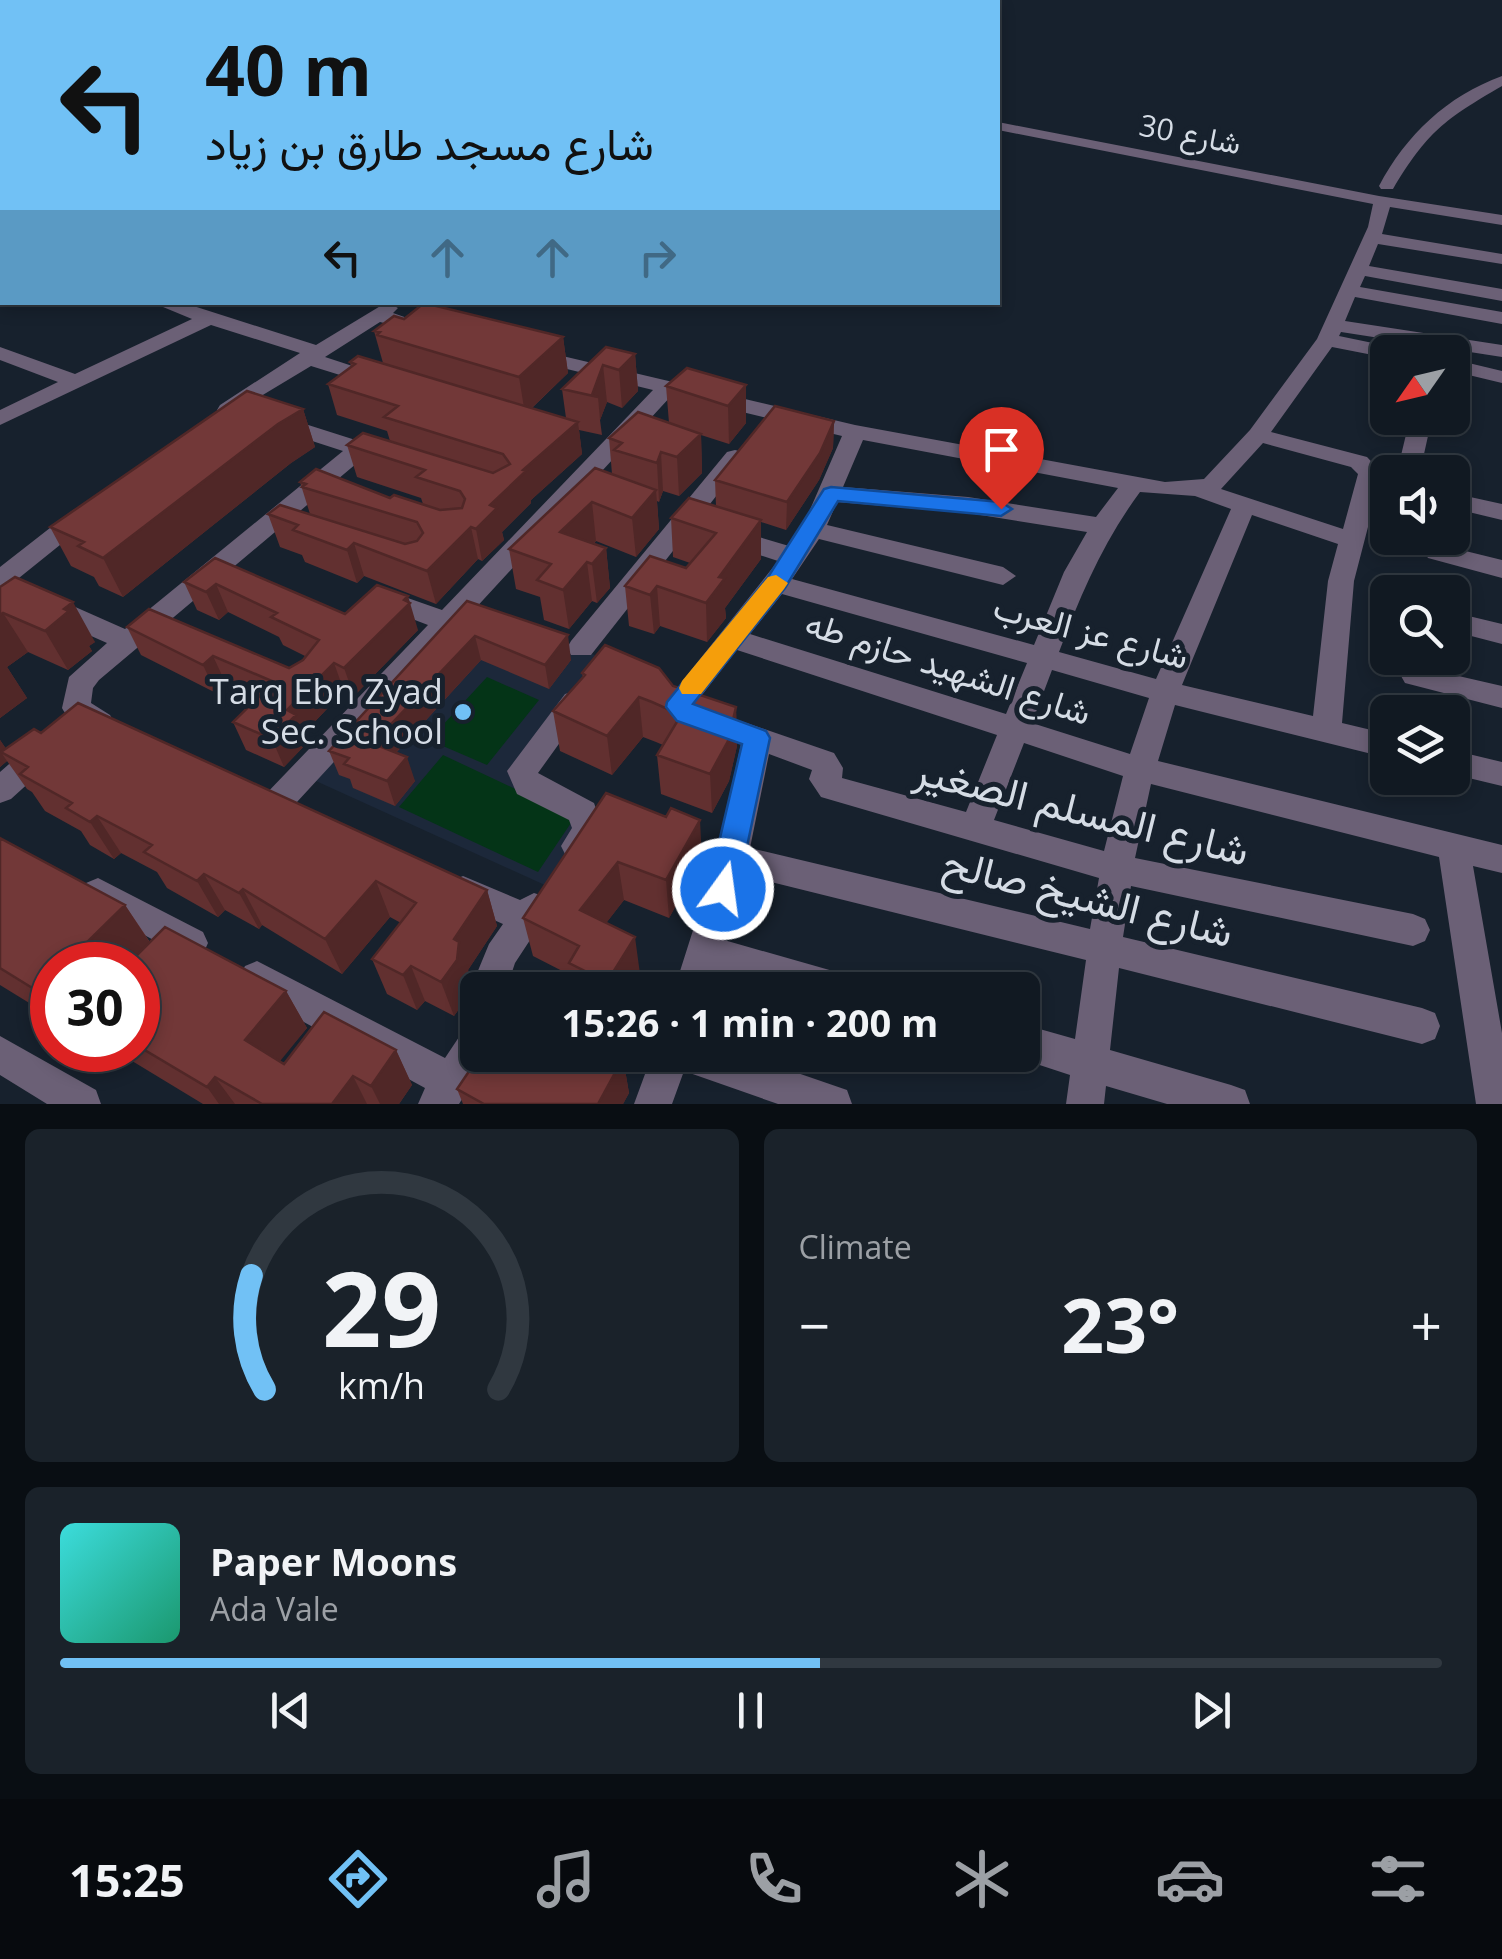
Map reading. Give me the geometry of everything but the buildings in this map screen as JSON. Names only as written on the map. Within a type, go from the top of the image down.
[{"type":"street","points":[[889,0],[904,0]]},
{"type":"street","points":[[1197,489],[1222,476],[1258,435],[1331,333],[1382,214],[1382,193],[1401,156],[1423,128],[1502,80]]},
{"type":"street","name":"شارع 30","points":[[1000,115],[1502,220]]},
{"type":"street","name":"شارع 30","points":[[1000,126],[1382,193],[1502,207]]},
{"type":"street","points":[[1375,232],[1452,252],[1502,259]]},
{"type":"street","points":[[1358,268],[1502,295]]},
{"type":"street","points":[[1348,290],[1502,318]]},
{"type":"street","points":[[169,305],[409,390]]},
{"type":"street","points":[[395,461],[224,413],[387,309],[434,330]]},
{"type":"street","points":[[0,418],[209,318]]},
{"type":"street","points":[[1331,333],[1502,351]]},
{"type":"street","points":[[1331,333],[1370,346]]},
{"type":"street","points":[[512,350],[666,389],[758,429],[855,432],[1134,483],[1197,489],[1351,540]]},
{"type":"street","points":[[0,353],[76,382]]},
{"type":"street","points":[[1470,369],[1502,378]]},
{"type":"street","points":[[274,806],[456,612],[584,490],[599,448],[666,389]]},
{"type":"street","points":[[581,648],[674,519],[758,429]]},
{"type":"street","points":[[698,972],[732,858],[757,738],[682,711],[680,702],[776,582],[812,530],[855,432]]},
{"type":"street","points":[[1258,435],[1359,462],[1370,473]]},
{"type":"street","points":[[119,732],[84,716],[76,708],[79,685],[360,449]]},
{"type":"street","points":[[975,828],[1077,572],[1102,526],[1134,483]]},
{"type":"street","points":[[316,485],[351,497]]},
{"type":"street","points":[[831,494],[968,505],[1102,526]]},
{"type":"street","points":[[1327,731],[1334,626],[1351,540],[1370,494]]},
{"type":"street","points":[[105,498],[14,590],[128,641]]},
{"type":"street","points":[[1470,504],[1502,512]]},
{"type":"street","points":[[1085,1104],[1118,870],[1140,769],[1202,595],[1246,505]]},
{"type":"street","points":[[674,519],[794,557]]},
{"type":"street","points":[[274,520],[310,531]]},
{"type":"street","points":[[812,530],[1003,576]]},
{"type":"street","points":[[1449,555],[1502,568]]},
{"type":"street","points":[[216,568],[251,582]]},
{"type":"street","name":"شارع عز العرب","points":[[776,582],[1042,659],[1370,742]]},
{"type":"street","points":[[382,598],[498,616]]},
{"type":"street","points":[[154,619],[191,634]]},
{"type":"street","points":[[1470,626],[1502,634]]},
{"type":"street","points":[[493,972],[588,831],[583,812],[528,785],[522,771],[609,659],[548,635]]},
{"type":"street","name":"شارع الشهيد حازم طه","points":[[732,638],[1140,769],[1502,858]]},
{"type":"street","points":[[1415,676],[1502,697]]},
{"type":"street","points":[[657,678],[689,690]]},
{"type":"street","points":[[0,790],[84,716]]},
{"type":"street","name":"شارع المسلم الصغير","points":[[757,738],[823,762],[828,768],[824,779],[832,788],[1118,870],[1413,930]]},
{"type":"street","points":[[1470,766],[1502,774]]},
{"type":"street","points":[[240,790],[310,822]]},
{"type":"street","points":[[1454,847],[1494,1104]]},
{"type":"street","name":"شارع الشيخ صالح","points":[[732,858],[1107,946],[1422,1026]]},
{"type":"street","points":[[70,878],[444,1093],[460,1069]]},
{"type":"street","points":[[436,879],[527,920]]},
{"type":"street","points":[[705,951],[778,972]]},
{"type":"street","points":[[1040,1047],[1231,1104]]},
{"type":"street","points":[[3,1061],[82,1104]]},
{"type":"street","points":[[652,1104],[664,1072]]},
{"type":"street","points":[[740,1072],[832,1104]]},
{"type":"shaded area","name":"Tarq Ebn Zyad Sec. School","points":[[465,604],[605,659],[521,765],[587,827],[547,886],[305,776]]},
{"type":"green space","points":[[487,677],[539,700],[487,765],[429,740]]},
{"type":"green space","points":[[443,755],[575,817],[538,872],[399,807]]},
{"type":"slow traffic","points":[[692,688],[776,583]]},
{"type":"place","name":"Tarq Ebn Zyad Sec. School","points":[[463,712]]},
{"type":"route","points":[[723,889],[757,738],[687,714],[679,707],[680,702],[776,582],[831,494],[1001,509]]}]
